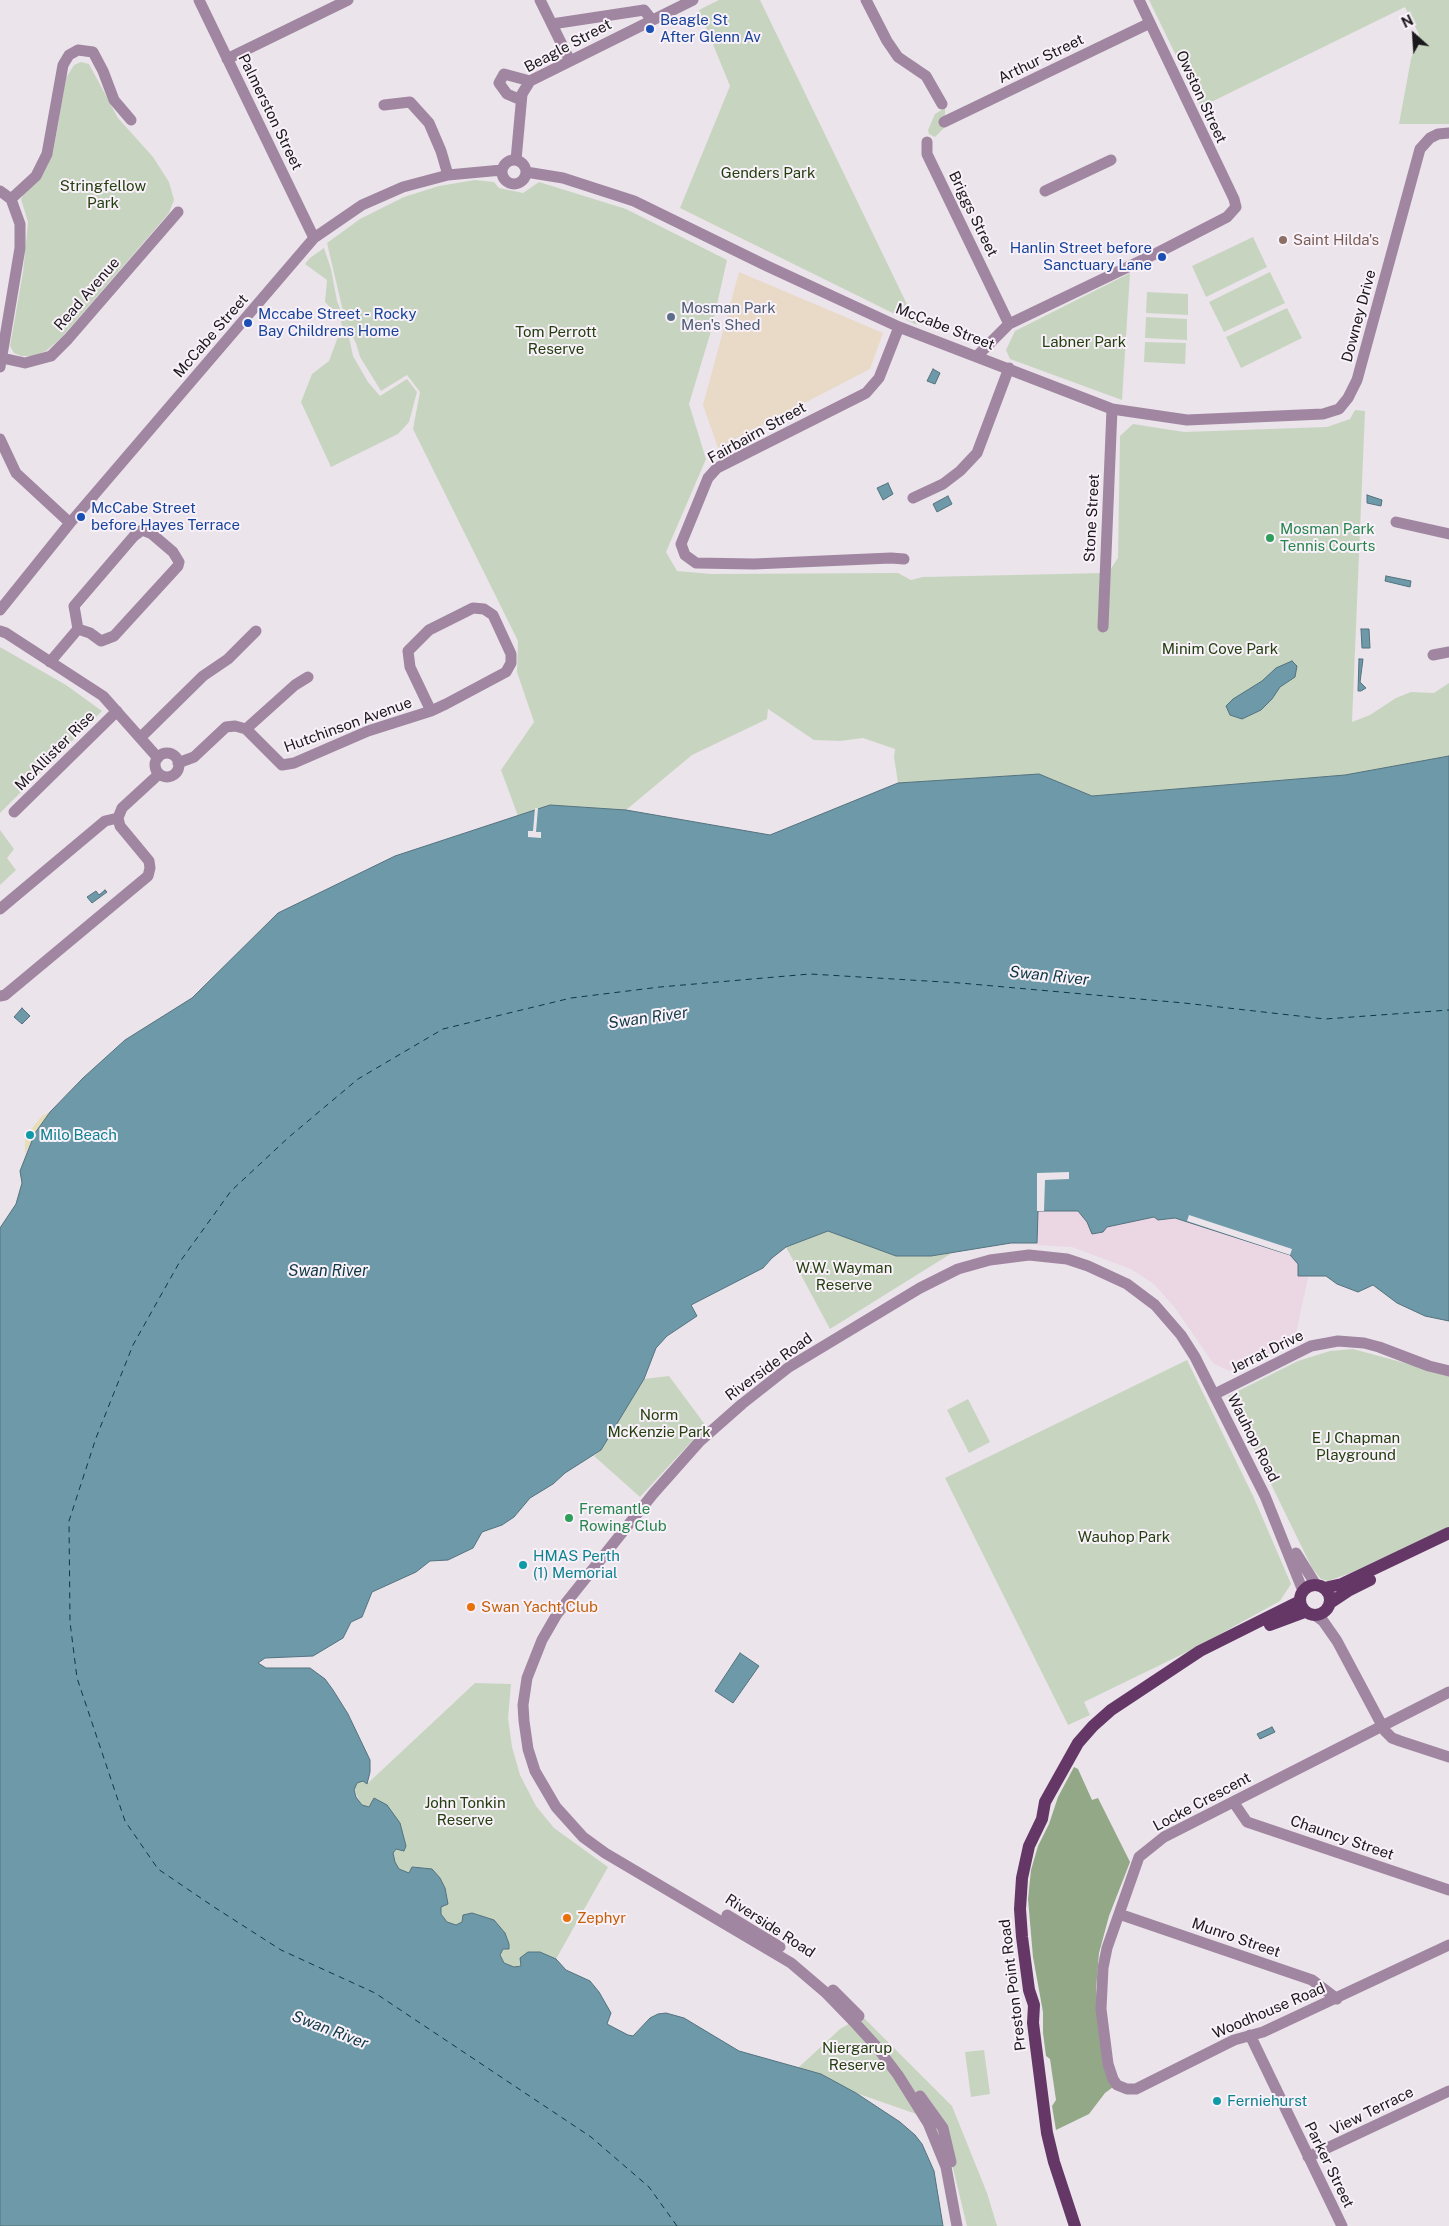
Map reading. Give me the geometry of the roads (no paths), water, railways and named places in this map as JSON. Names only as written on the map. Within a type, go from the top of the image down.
[{"type":"main road","points":[[1320,1587],[1330,1596],[1313,1605],[1310,1586],[1320,1587],[1342,1584],[1449,1533]]},
{"type":"main road","name":"Preston Point Road","points":[[1076,2226],[1054,2162],[1047,2133],[1033,2023],[1034,2005],[1029,1990],[1020,1909],[1022,1878],[1029,1846],[1042,1819],[1045,1802],[1074,1748],[1093,1726],[1112,1710],[1200,1651],[1348,1591],[1449,1542]]},
{"type":"main road","name":"Preston Point Road","points":[[1082,2226],[1051,2119],[1041,2031],[1040,2004],[1028,1924],[1029,1878],[1050,1809],[1066,1777],[1089,1740],[1117,1714],[1195,1662],[1313,1605]]},
{"type":"street","name":"Palmerston Street","points":[[199,0],[314,238]]},
{"type":"street","points":[[227,58],[348,0]]},
{"type":"street","points":[[540,0],[570,61]]},
{"type":"street","name":"Beagle Street","points":[[516,160],[524,87],[530,80],[692,0]]},
{"type":"street","points":[[866,0],[886,41],[898,57],[926,76],[942,104]]},
{"type":"street","name":"Owston Street","points":[[1009,324],[1227,217],[1236,207],[1234,198],[1139,0]]},
{"type":"street","points":[[552,24],[644,10],[652,20]]},
{"type":"street","name":"Arthur Street","points":[[944,122],[1150,23]]},
{"type":"street","points":[[11,199],[36,176],[47,154],[63,65],[69,55],[78,50],[93,52],[103,71],[114,100],[131,120]]},
{"type":"street","points":[[522,100],[507,94],[499,83],[504,74],[530,80]]},
{"type":"street","points":[[384,105],[410,102],[423,116],[429,124],[441,151],[448,175]]},
{"type":"street","name":"Downey Drive","points":[[1357,380],[1420,149],[1430,138],[1438,134],[1449,133]]},
{"type":"street","name":"Briggs Street","points":[[927,142],[927,154],[1009,324]]},
{"type":"street","points":[[516,160],[522,163],[526,172],[520,183],[512,184],[503,178],[502,170],[505,163],[516,160]]},
{"type":"street","points":[[1045,191],[1111,160]]},
{"type":"street","name":"McCabe Street","points":[[0,610],[70,522],[314,238],[339,220],[381,196],[414,183],[448,175],[502,170]]},
{"type":"street","name":"McCabe Street","points":[[526,172],[563,178],[634,202],[899,327],[1112,409],[1187,420],[1323,414],[1339,409],[1348,398],[1357,380]]},
{"type":"street","points":[[0,191],[11,199],[20,224],[20,248],[5,301],[1,363]]},
{"type":"street","name":"Read Avenue","points":[[1,363],[25,363],[51,356],[68,339],[178,212]]},
{"type":"street","points":[[977,356],[1009,324]]},
{"type":"street","name":"Fairbairn Street","points":[[899,327],[879,378],[866,393],[717,468],[708,478],[681,544],[685,556],[696,563],[754,564],[904,559]]},
{"type":"street","points":[[991,362],[995,340]]},
{"type":"street","points":[[913,498],[943,484],[960,471],[977,453],[1009,368]]},
{"type":"street","name":"Stone Street","points":[[1103,627],[1112,409]]},
{"type":"street","points":[[0,439],[16,473],[70,522]]},
{"type":"street","points":[[1396,522],[1449,534]]},
{"type":"street","points":[[147,531],[173,552],[179,562],[176,570],[114,636],[108,640],[101,641],[90,633],[78,629],[74,606],[138,532],[147,531]]},
{"type":"street","name":"Hutchinson Avenue","points":[[246,729],[282,765],[294,763],[368,731],[431,711],[506,672],[511,663],[511,654],[493,615],[484,609],[473,608],[429,630],[408,651],[410,667],[431,711]]},
{"type":"street","points":[[0,618],[2,624],[0,632],[6,633],[103,696],[158,758]]},
{"type":"street","points":[[50,662],[78,629]]},
{"type":"street","points":[[140,738],[203,676],[228,659],[256,631]]},
{"type":"street","points":[[1433,654],[1449,652]]},
{"type":"street","points":[[178,763],[194,757],[226,727],[235,726],[246,729],[295,685],[308,677]]},
{"type":"street","name":"McAllister Rise","points":[[14,812],[117,711]]},
{"type":"street","points":[[168,754],[175,756],[178,770],[173,776],[166,777],[159,774],[155,768],[158,758],[168,754]]},
{"type":"street","points":[[0,996],[5,995],[148,876],[149,861],[120,826],[118,818],[122,808],[159,774]]},
{"type":"street","points":[[0,909],[105,820],[118,818]]},
{"type":"street","name":"Riverside Road","points":[[957,2226],[946,2167],[928,2123],[898,2075],[856,2024],[819,1986],[785,1959],[606,1853],[583,1837],[556,1806],[543,1788],[526,1740],[523,1705],[527,1678],[542,1640],[559,1612],[688,1454],[742,1404],[789,1367],[920,1288],[958,1269],[990,1260],[1029,1255],[1067,1259],[1088,1266],[1127,1284],[1150,1301],[1181,1335],[1214,1394]]},
{"type":"street","name":"Jerrat Drive","points":[[1214,1394],[1311,1346],[1338,1341],[1380,1346],[1429,1366],[1449,1371]]},
{"type":"street","name":"Wauhop Road","points":[[1214,1394],[1301,1563],[1320,1587]]},
{"type":"street","name":"Wauhop Road","points":[[1266,1496],[1313,1605],[1337,1641],[1383,1726]]},
{"type":"street","name":"Locke Crescent","points":[[1127,2089],[1116,2083],[1108,2064],[1101,2009],[1103,1968],[1139,1857],[1164,1837],[1449,1692]]},
{"type":"street","points":[[1383,1726],[1392,1738],[1449,1758]]},
{"type":"street","name":"Chauncy Street","points":[[1234,1803],[1247,1822],[1449,1890]]},
{"type":"street","name":"Riverside Road","points":[[576,1829],[589,1833],[647,1870],[762,1935],[806,1966],[846,2003],[871,2029],[943,2128],[963,2226]]},
{"type":"street","name":"Munro Street","points":[[1119,1914],[1312,1980],[1337,1999]]},
{"type":"street","name":"Woodhouse Road","points":[[1127,2089],[1136,2089],[1234,2040],[1264,2032],[1449,1945]]},
{"type":"street","name":"Parker Street","points":[[1250,2035],[1342,2226]]},
{"type":"street","name":"View Terrace","points":[[1308,2157],[1449,2091]]},
{"type":"water","points":[[933,369],[940,373],[935,384],[927,381]]},
{"type":"water","points":[[888,483],[893,494],[883,500],[877,488]]},
{"type":"water","points":[[1367,495],[1382,500],[1381,506],[1367,503]]},
{"type":"water","points":[[948,496],[952,504],[937,512],[933,504]]},
{"type":"water","points":[[1386,576],[1411,581],[1410,587],[1385,581]]},
{"type":"water","points":[[1361,629],[1369,629],[1370,648],[1362,648]]},
{"type":"water","points":[[1359,659],[1363,659],[1360,682],[1366,688],[1361,691],[1358,691]]},
{"type":"water","points":[[1292,661],[1297,666],[1295,677],[1280,687],[1261,710],[1242,719],[1230,715],[1226,706],[1233,699],[1262,681],[1276,668]]},
{"type":"water","name":"Swan River","points":[[1449,756],[1449,1321],[1425,1316],[1397,1303],[1373,1285],[1358,1292],[1337,1284],[1326,1276],[1298,1276],[1298,1264],[1290,1255],[1175,1218],[1158,1220],[1154,1217],[1107,1227],[1103,1232],[1092,1234],[1087,1222],[1078,1211],[1038,1211],[1037,1243],[1011,1243],[931,1256],[896,1256],[828,1231],[786,1247],[763,1268],[691,1305],[697,1316],[667,1336],[656,1348],[644,1379],[601,1450],[530,1498],[514,1517],[502,1525],[482,1532],[473,1548],[448,1560],[430,1561],[416,1572],[372,1592],[362,1617],[351,1622],[343,1638],[313,1656],[265,1658],[258,1663],[266,1668],[310,1668],[325,1679],[348,1714],[370,1760],[367,1784],[363,1781],[357,1783],[354,1790],[356,1797],[362,1805],[369,1807],[374,1798],[387,1805],[400,1823],[406,1846],[404,1851],[396,1849],[393,1853],[395,1862],[399,1869],[409,1873],[412,1867],[432,1869],[440,1878],[445,1888],[448,1904],[441,1907],[441,1914],[447,1922],[456,1925],[462,1922],[463,1915],[472,1913],[494,1920],[505,1933],[509,1944],[509,1949],[503,1949],[500,1955],[504,1963],[514,1967],[521,1966],[520,1958],[528,1952],[540,1952],[556,1959],[566,1970],[590,1981],[611,2013],[607,2024],[628,2035],[633,2036],[650,2018],[666,2013],[684,2018],[739,2051],[821,2074],[856,2093],[900,2122],[922,2144],[934,2171],[943,2226],[0,2226],[0,1228],[16,1204],[22,1183],[20,1171],[35,1133],[50,1112],[83,1078],[125,1040],[192,998],[278,913],[395,856],[550,805],[626,810],[770,835],[898,783],[1039,774],[1092,796],[1345,775]]},
{"type":"water","points":[[105,890],[107,892],[92,903],[87,897],[96,891],[99,895]]},
{"type":"water","points":[[22,1008],[30,1016],[22,1024],[14,1017]]},
{"type":"water","points":[[740,1653],[759,1666],[733,1703],[715,1691]]},
{"type":"water","points":[[1272,1727],[1275,1732],[1260,1739],[1257,1734]]},
{"type":"place","name":"Beagle St After Glenn Av","points":[[650,29]]},
{"type":"place","name":"Saint Hilda's","points":[[1283,240]]},
{"type":"place","name":"Hanlin Street before Sanctuary Lane","points":[[1162,257]]},
{"type":"place","name":"Mosman Park Men's Shed","points":[[671,317]]},
{"type":"place","name":"Mccabe Street - Rocky Bay Childrens Home","points":[[248,323]]},
{"type":"place","name":"McCabe Street before Hayes Terrace","points":[[81,517]]},
{"type":"place","name":"Mosman Park Tennis Courts","points":[[1270,538]]},
{"type":"place","name":"Milo Beach","points":[[30,1135]]},
{"type":"place","name":"Fremantle Rowing Club","points":[[569,1518]]},
{"type":"place","name":"HMAS Perth (1) Memorial","points":[[523,1565]]},
{"type":"place","name":"Swan Yacht Club","points":[[471,1607]]},
{"type":"place","name":"Zephyr","points":[[567,1918]]},
{"type":"place","name":"Ferniehurst","points":[[1217,2101]]},
{"type":"park label","name":"Genders Park","points":[[768,173]]},
{"type":"park label","name":"Stringfellow Park","points":[[103,194]]},
{"type":"park label","name":"Tom Perrott Reserve","points":[[556,340]]},
{"type":"park label","name":"Labner Park","points":[[1084,342]]},
{"type":"park label","name":"Minim Cove Park","points":[[1220,649]]},
{"type":"park label","name":"W.W. Wayman Reserve","points":[[844,1276]]},
{"type":"park label","name":"Norm McKenzie Park","points":[[659,1424]]},
{"type":"park label","name":"E J Chapman Playground","points":[[1356,1446]]},
{"type":"park label","name":"Wauhop Park","points":[[1124,1537]]},
{"type":"park label","name":"John Tonkin Reserve","points":[[465,1812]]},
{"type":"park label","name":"Niergarup Reserve","points":[[857,2056]]}]
